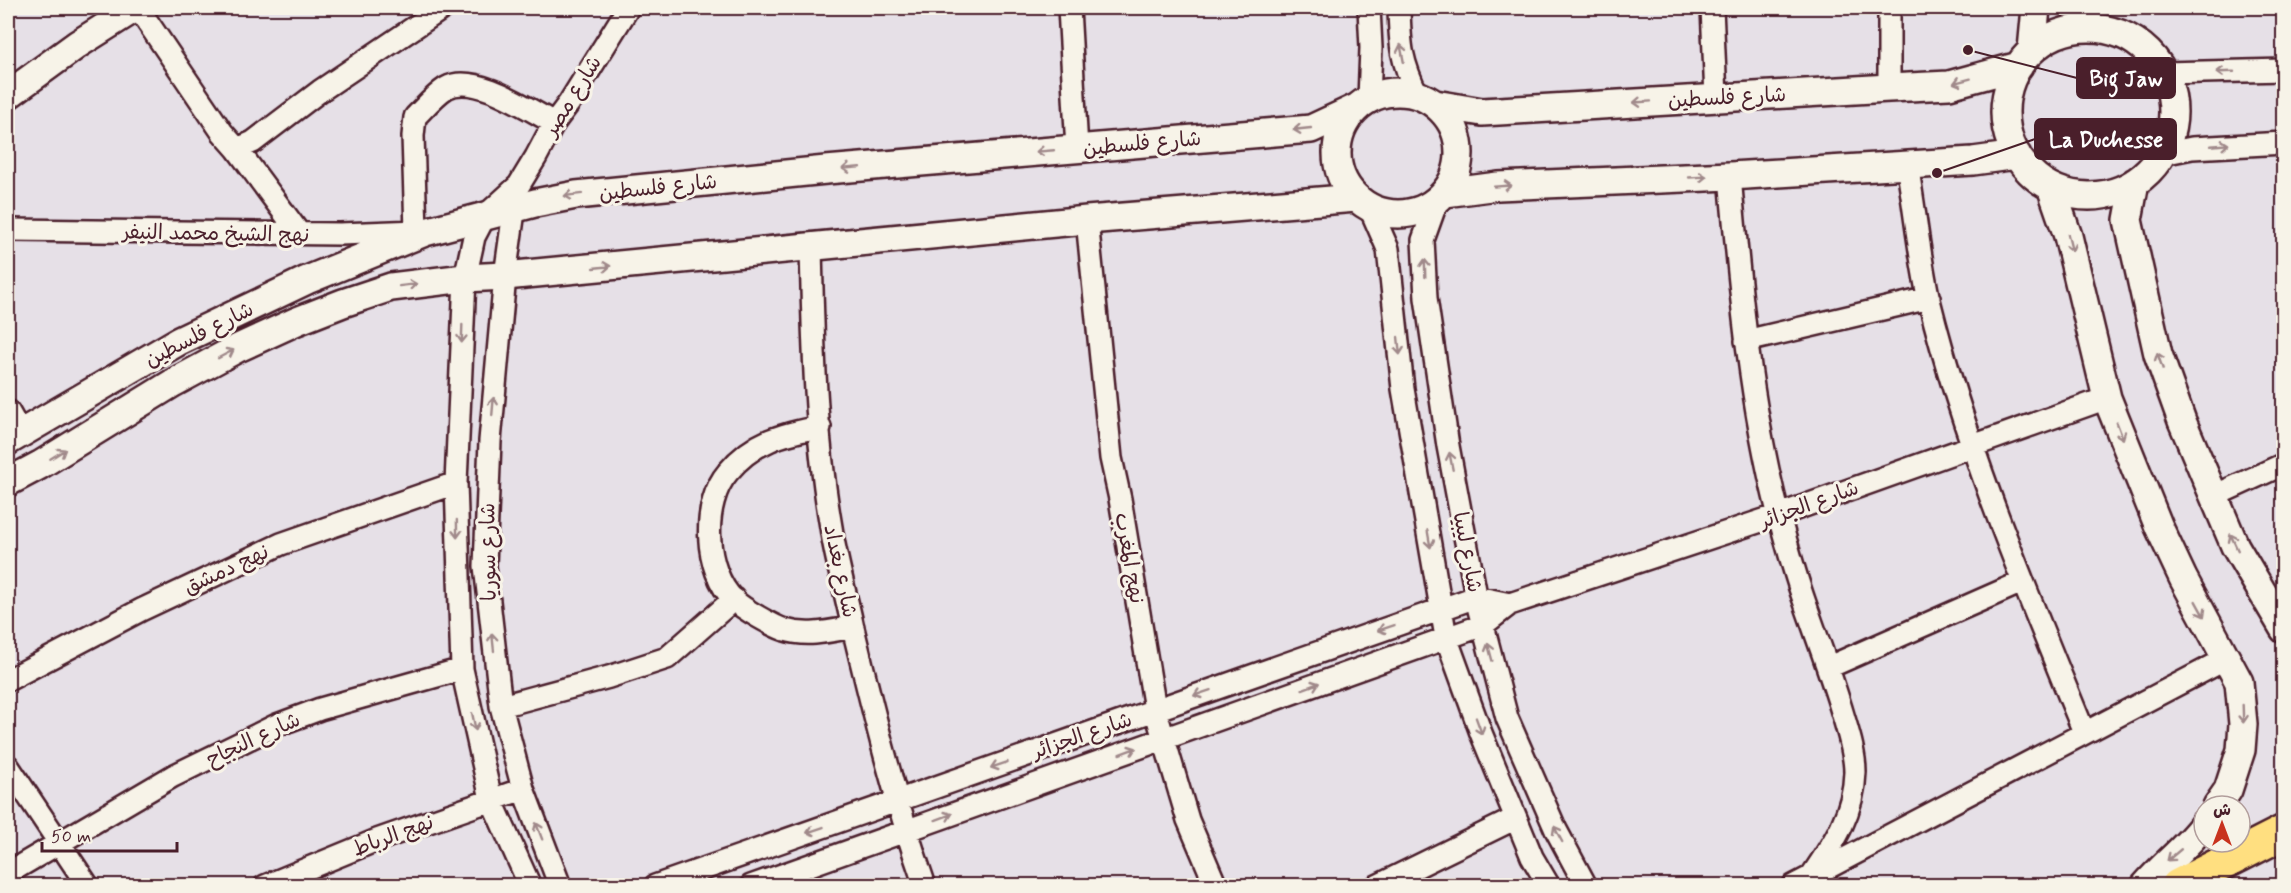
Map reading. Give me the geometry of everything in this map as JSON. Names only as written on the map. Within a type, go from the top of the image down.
[{"type":"highway","points":[[2178,885],[2283,832]]},
{"type":"street","points":[[8,95],[78,44],[136,8],[222,132],[299,233]]},
{"type":"street","points":[[237,149],[253,142],[320,92],[443,8]]},
{"type":"street","name":"شارع مصر","points":[[516,197],[554,123],[628,8]]},
{"type":"street","points":[[1069,8],[1077,149]]},
{"type":"street","points":[[1363,104],[1371,48],[1369,8]]},
{"type":"street","points":[[1399,8],[1400,43],[1404,67],[1426,100],[1451,123],[1460,146],[1459,163],[1454,179],[1441,197],[1421,210],[1404,215],[1386,214],[1363,203],[1344,182],[1337,164],[1337,143],[1344,124],[1363,104],[1386,93],[1404,92],[1426,100]]},
{"type":"street","points":[[1712,8],[1716,97]]},
{"type":"street","points":[[1889,8],[1889,88]]},
{"type":"street","points":[[2025,58],[2054,36],[2079,28],[2105,29],[2121,34],[2150,53],[2164,72],[2173,96],[2174,121],[2168,146],[2135,182],[2121,191],[2098,196],[2074,195],[2051,187],[2032,174],[2017,155],[2008,134],[2005,110],[2009,88],[2025,58],[2036,8]]},
{"type":"street","points":[[2109,8],[2121,34]]},
{"type":"street","name":"شارع فلسطين","points":[[1426,100],[1482,112],[1949,85],[2025,58]]},
{"type":"street","points":[[2164,72],[2283,70]]},
{"type":"street","points":[[420,231],[413,136],[415,117],[446,88],[464,83],[484,87],[554,123]]},
{"type":"street","name":"شارع فلسطين","points":[[12,428],[179,341],[307,280],[420,231],[485,216],[516,197],[557,198],[1311,129],[1363,104]]},
{"type":"street","points":[[2162,154],[2192,148],[2283,143]]},
{"type":"street","points":[[1441,197],[1498,186],[1730,176],[1973,161],[2017,155]]},
{"type":"street","points":[[1907,165],[1929,298],[1971,446],[2022,582],[2084,732]]},
{"type":"street","points":[[1730,176],[1746,341],[1760,430],[1779,515],[1804,602],[1829,667],[1849,735],[1855,771],[1851,807],[1836,840],[1812,875]]},
{"type":"street","points":[[2135,182],[2128,220],[2158,354],[2182,421],[2235,546],[2283,626]]},
{"type":"street","points":[[2051,187],[2068,236],[2107,398],[2159,527],[2183,578],[2239,682],[2243,724],[2241,750],[2225,794]]},
{"type":"street","name":"شارع سوريا","points":[[516,197],[505,276],[490,441],[485,566],[501,706],[523,789],[560,885]]},
{"type":"street","name":"شارع ليبيا","points":[[1441,197],[1424,240],[1426,298],[1448,446],[1476,597],[1507,718],[1556,830],[1586,885]]},
{"type":"street","name":"شارع فلسطين","points":[[8,482],[40,465],[173,383],[236,349],[297,321],[392,287],[465,278],[1088,220],[1363,203]]},
{"type":"street","name":"شارع ليبيا","points":[[1363,203],[1388,249],[1405,401],[1446,637],[1481,733],[1532,857],[1549,885]]},
{"type":"street","name":"شارع سوريا","points":[[485,216],[474,237],[465,278],[456,483],[462,669],[491,799],[530,885]]},
{"type":"street","name":"نهج المغرب","points":[[1088,220],[1111,458],[1122,510],[1155,709],[1188,820],[1216,885]]},
{"type":"street","name":"نهج الشيخ محمد النيفر","points":[[8,230],[299,233],[420,231]]},
{"type":"street","name":"شارع بغداد","points":[[811,246],[813,337],[831,526],[871,706],[906,831],[926,885]]},
{"type":"street","points":[[1746,341],[1929,298]]},
{"type":"street","name":"شارع الجزائر","points":[[751,885],[1483,625],[1510,604],[1779,515],[2107,398]]},
{"type":"street","points":[[820,427],[782,434],[750,452],[727,473],[715,492],[709,520],[711,549],[719,576],[734,599],[785,630],[816,634],[853,627]]},
{"type":"street","points":[[458,438],[490,441]]},
{"type":"street","points":[[2214,496],[2283,464]]},
{"type":"street","name":"نهج دمشق","points":[[8,680],[141,610],[280,544],[456,483]]},
{"type":"street","points":[[1829,667],[2022,582]]},
{"type":"street","name":"شارع الجزائر","points":[[655,885],[1476,597],[1510,604]]},
{"type":"street","points":[[501,706],[609,677],[667,658],[734,599]]},
{"type":"street","points":[[1793,885],[2228,658]]},
{"type":"street","name":"شارع النجاح","points":[[8,873],[173,776],[277,725],[320,708],[462,669]]},
{"type":"street","points":[[8,766],[58,844],[88,885]]},
{"type":"street","name":"نهج الرباط","points":[[265,885],[377,840],[523,789]]},
{"type":"street","points":[[1377,885],[1516,818]]},
{"type":"street","points":[[2145,885],[2164,864],[2192,840]]},
{"type":"place","name":"Big Jaw","points":[[1968,50]]},
{"type":"place","name":"La Duchesse","points":[[1937,173]]}]
